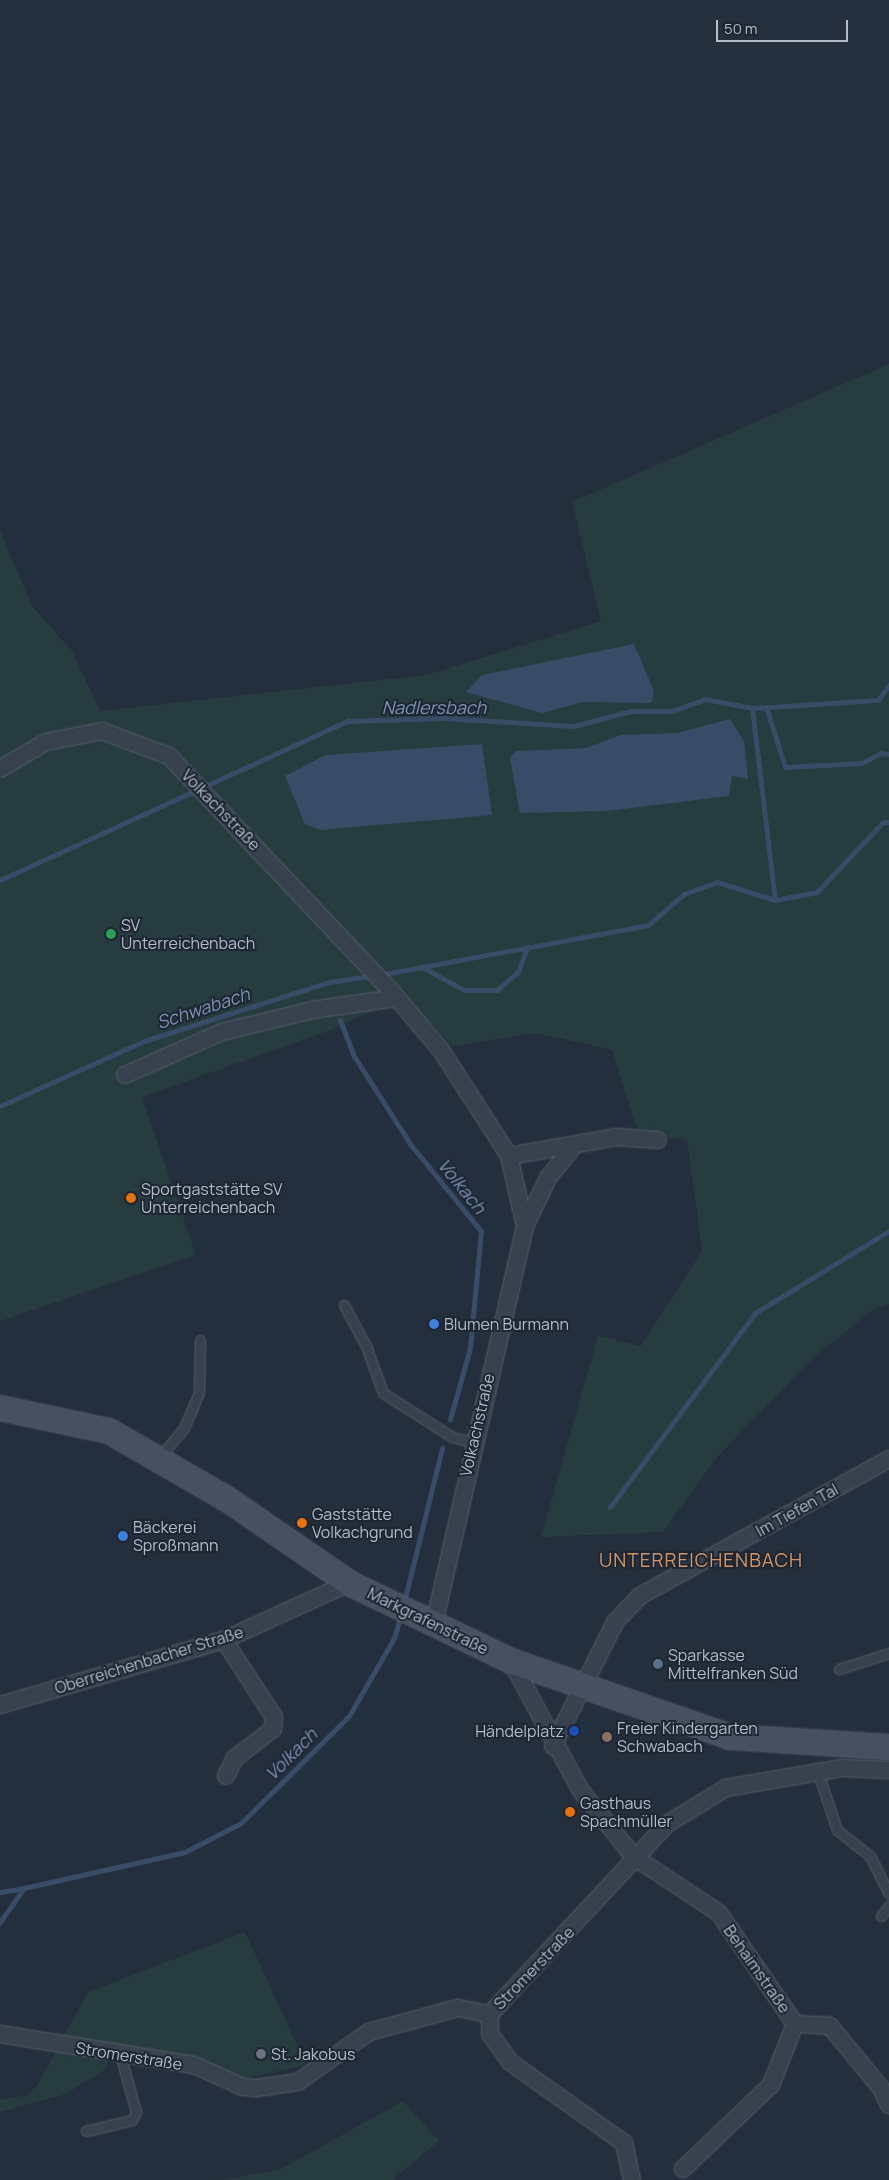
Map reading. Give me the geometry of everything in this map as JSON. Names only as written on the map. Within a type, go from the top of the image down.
[{"type":"main road","name":"Markgrafenstraße","points":[[0,1408],[109,1431],[227,1499],[349,1583],[511,1661],[582,1683],[730,1737],[889,1747]]},
{"type":"street","name":"Volkachstraße","points":[[0,769],[46,742],[102,731],[169,756],[209,795],[361,959],[440,1050],[510,1156],[525,1226]]},
{"type":"street","points":[[125,1075],[222,1032],[312,1010],[394,995]]},
{"type":"street","points":[[510,1156],[617,1138],[658,1140]]},
{"type":"street","name":"Volkachstraße","points":[[429,1622],[525,1226],[548,1178],[574,1146]]},
{"type":"street","name":"Im Tiefen Tal","points":[[582,1683],[616,1621],[640,1596],[889,1459]]},
{"type":"street","name":"Oberreichenbacher Straße","points":[[0,1705],[224,1640],[349,1583]]},
{"type":"street","points":[[224,1640],[274,1717],[273,1729],[235,1758],[226,1776]]},
{"type":"street","points":[[511,1661],[553,1746],[581,1791],[634,1857]]},
{"type":"street","points":[[553,1746],[582,1683]]},
{"type":"street","name":"Stromerstraße","points":[[0,2034],[194,2066],[243,2087],[256,2088],[298,2082],[369,2032],[458,2008],[490,2014],[498,2000],[573,1929],[634,1857],[667,1824],[726,1788],[818,1772],[889,1770]]},
{"type":"street","name":"Behaimstraße","points":[[634,1857],[719,1913],[795,2024],[830,2026],[889,2102]]},
{"type":"street","points":[[490,2014],[490,2034],[510,2062],[624,2143],[632,2180]]},
{"type":"street","points":[[683,2169],[771,2085],[795,2024]]},
{"type":"lane","points":[[344,1305],[366,1346],[383,1393],[452,1437],[472,1442]]},
{"type":"lane","points":[[158,1459],[184,1428],[200,1392],[200,1340]]},
{"type":"lane","points":[[839,1669],[889,1652]]},
{"type":"lane","points":[[818,1772],[837,1830],[870,1856],[889,1894]]},
{"type":"lane","points":[[881,1916],[889,1906]]},
{"type":"lane","points":[[86,2131],[132,2120],[136,2112],[120,2054]]},
{"type":"green space","points":[[889,364],[889,1304],[874,1309],[814,1357],[717,1457],[663,1532],[541,1537],[598,1336],[641,1346],[702,1251],[687,1140],[638,1132],[612,1050],[536,1033],[453,1046],[405,997],[325,1032],[142,1097],[196,1255],[0,1321],[0,530],[32,606],[72,651],[100,711],[427,675],[601,621],[572,502]]},
{"type":"green space","points":[[245,1932],[306,2065],[243,2079],[113,2050],[104,2070],[66,2094],[0,2112],[0,2100],[28,2095],[38,2084],[88,1992]]},
{"type":"green space","points":[[403,2101],[439,2141],[392,2180],[221,2180],[281,2169]]},
{"type":"water","points":[[634,644],[654,691],[651,703],[583,702],[542,713],[466,692],[482,675]]},
{"type":"water","points":[[730,719],[744,741],[748,779],[732,776],[729,796],[607,811],[520,813],[510,758],[516,751],[586,748],[621,735],[677,733]]},
{"type":"water","points":[[482,744],[492,815],[320,830],[305,824],[285,776],[326,755]]},
{"type":"waterway","name":"Nadlersbach","points":[[0,880],[348,721],[443,718],[574,726],[631,711],[672,711],[705,699],[752,708],[878,700],[889,685]]},
{"type":"waterway","points":[[766,707],[785,767],[862,763],[881,753],[889,754]]},
{"type":"waterway","points":[[752,708],[775,900]]},
{"type":"waterway","name":"Schwabach","points":[[379,975],[648,925],[684,894],[717,882],[775,900],[817,892],[883,822],[889,822]]},
{"type":"waterway","name":"Schwabach","points":[[424,968],[464,990],[497,990],[518,972],[527,947]]},
{"type":"waterway","name":"Schwabach","points":[[0,1106],[144,1041],[329,982],[371,976]]},
{"type":"waterway","name":"Volkach","points":[[340,1020],[354,1056],[411,1145],[481,1231],[470,1348],[450,1419]]},
{"type":"waterway","points":[[610,1507],[755,1313],[889,1231]]},
{"type":"waterway","name":"Volkach","points":[[404,1602],[442,1448]]},
{"type":"waterway","name":"Volkach","points":[[0,1922],[24,1888],[185,1852],[241,1823],[349,1716],[394,1638],[401,1615]]},
{"type":"waterway","points":[[0,1892],[24,1888]]},
{"type":"place","name":"SV Unterreichenbach","points":[[111,934]]},
{"type":"place","name":"Sportgaststätte SV Unterreichenbach","points":[[131,1198]]},
{"type":"place","name":"Blumen Burmann","points":[[434,1324]]},
{"type":"place","name":"Gaststätte Volkachgrund","points":[[302,1523]]},
{"type":"place","name":"Bäckerei Sproßmann","points":[[123,1536]]},
{"type":"place","name":"Sparkasse Mittelfranken Süd","points":[[658,1664]]},
{"type":"place","name":"Händelplatz","points":[[574,1731]]},
{"type":"place","name":"Freier Kindergarten Schwabach","points":[[607,1737]]},
{"type":"place","name":"Gasthaus Spachmüller","points":[[570,1812]]},
{"type":"place","name":"St. Jakobus","points":[[261,2054]]},
{"type":"district","name":"UNTERREICHENBACH","points":[[701,1561]]}]
